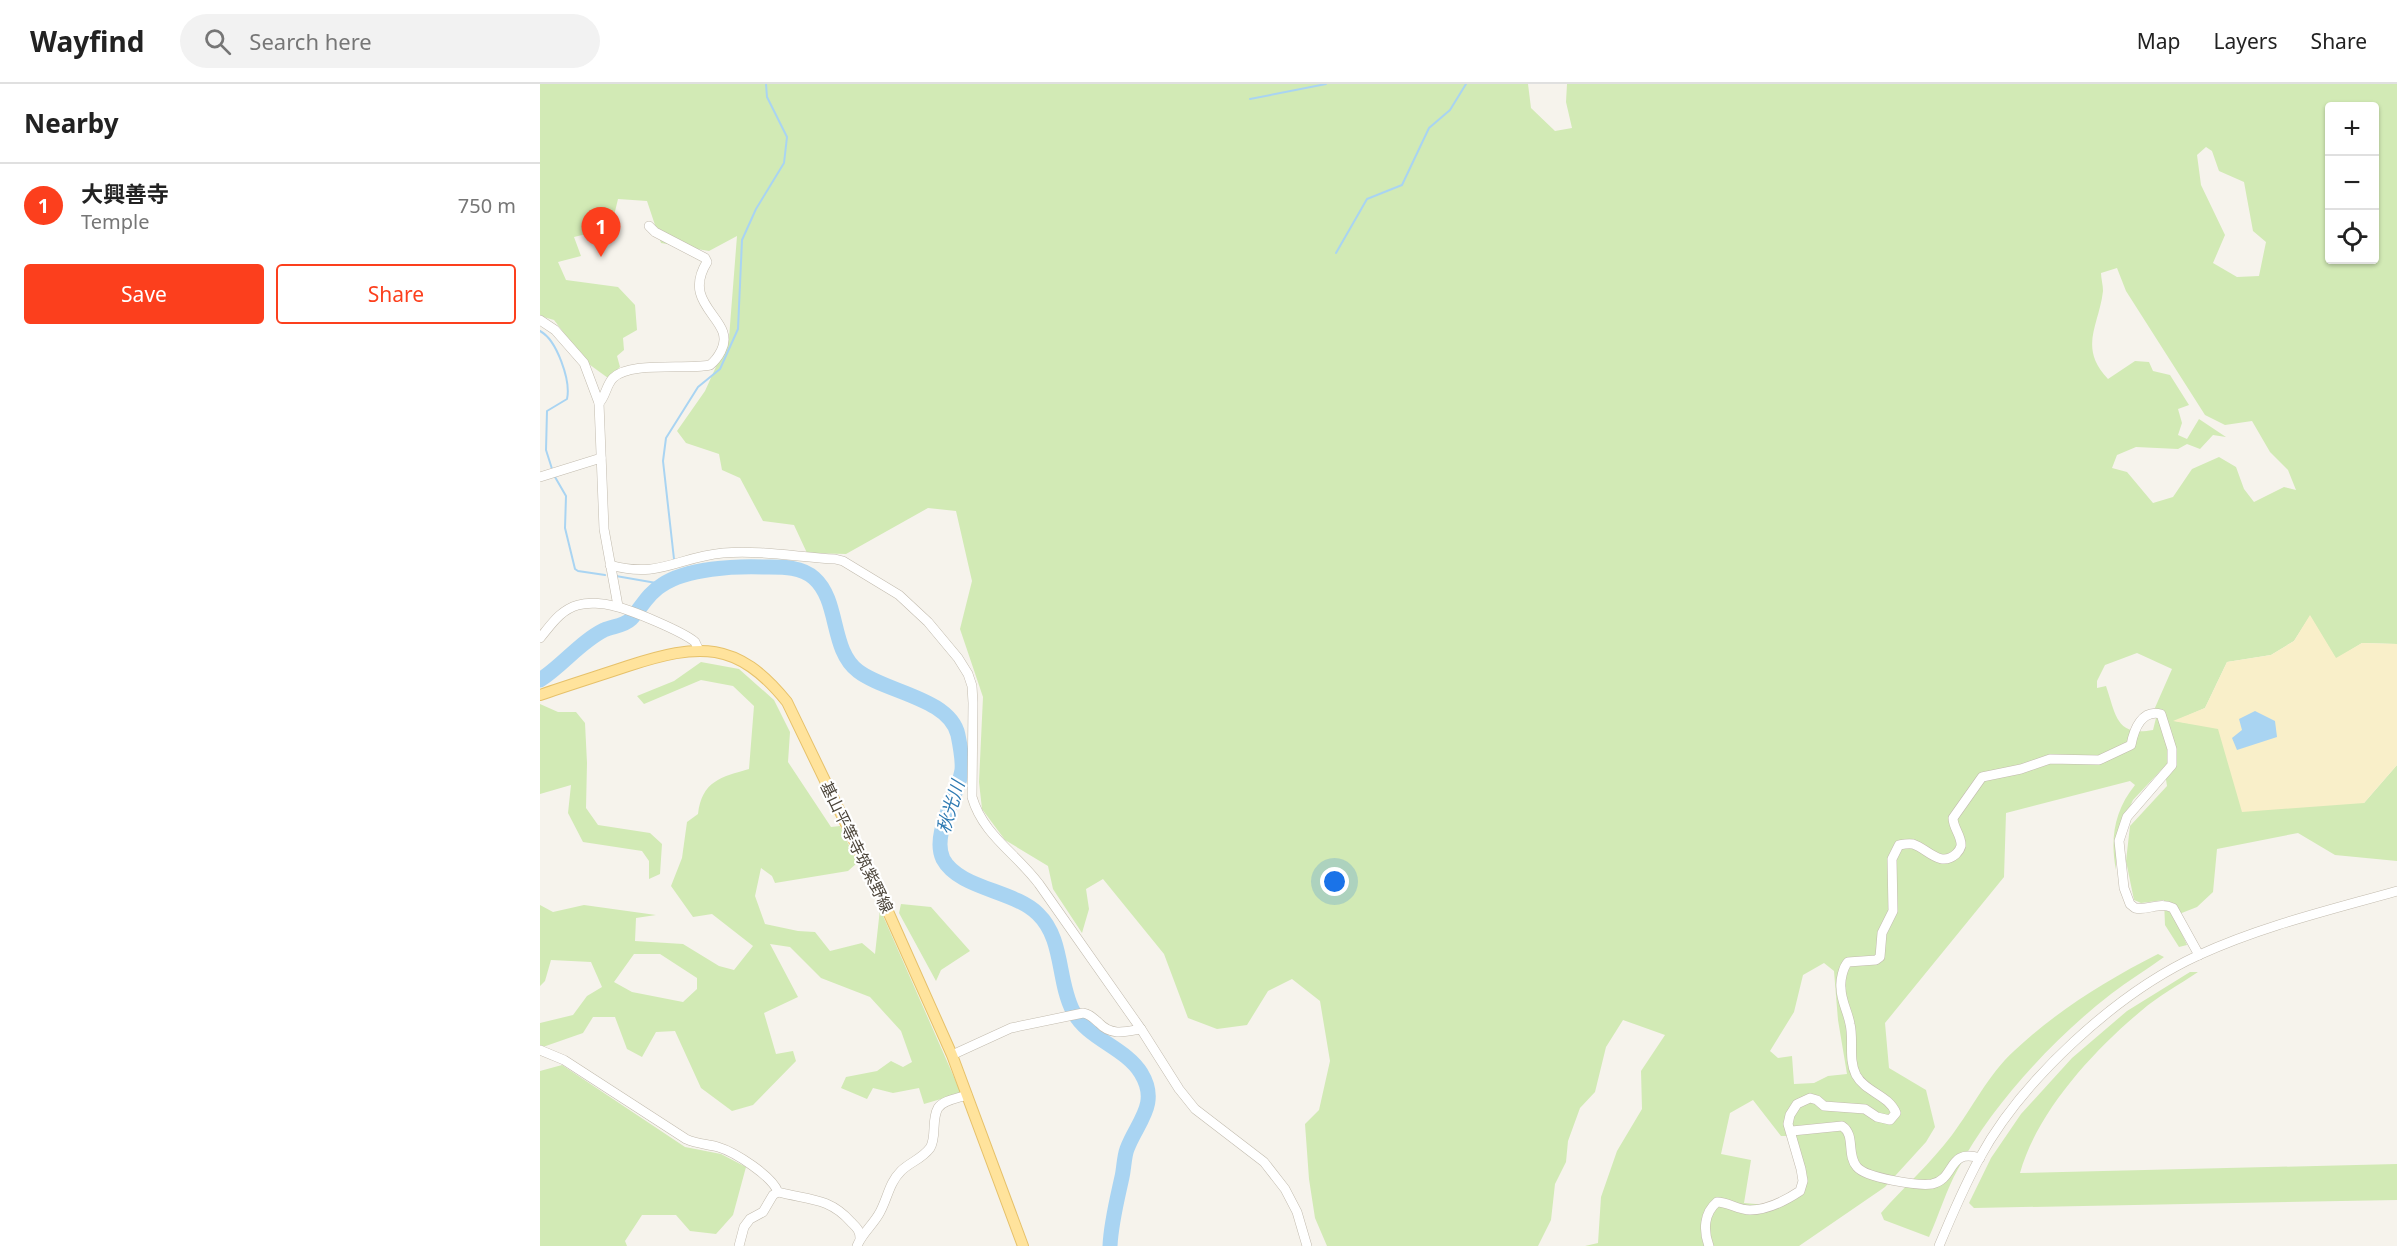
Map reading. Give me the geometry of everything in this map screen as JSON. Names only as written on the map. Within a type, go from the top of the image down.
[{"type":"main road","name":"基山平等寺筑紫野線","points":[[540,695],[666,654],[699,650],[730,655],[748,664],[771,682],[787,702],[886,907],[952,1055],[1023,1246]]},
{"type":"street","points":[[599,403],[604,398],[609,383],[623,372],[710,365],[716,361],[726,342],[723,329],[709,312],[701,296],[699,274],[706,262],[705,258],[655,232],[650,226]]},
{"type":"street","points":[[540,320],[555,330],[584,363],[599,403],[604,529],[610,565],[622,608]]},
{"type":"street","points":[[540,477],[601,458]]},
{"type":"street","points":[[610,565],[643,571],[705,555],[725,553],[835,559],[843,561],[899,595],[928,622],[958,658],[972,686],[972,797],[986,828],[1003,848],[1022,862],[1141,1029],[1179,1089],[1195,1108],[1264,1162],[1285,1189],[1298,1212],[1307,1246]]},
{"type":"street","points":[[540,638],[559,615],[568,608],[580,604],[622,608],[695,643],[699,650]]},
{"type":"street","points":[[1709,1246],[1705,1231],[1707,1216],[1709,1208],[1717,1202],[1726,1202],[1750,1210],[1778,1204],[1800,1191],[1803,1181],[1792,1131],[1788,1124],[1790,1115],[1797,1104],[1810,1098],[1824,1106],[1834,1108],[1865,1109],[1886,1120],[1890,1120],[1896,1113],[1887,1101],[1865,1086],[1857,1076],[1852,1064],[1851,1024],[1841,996],[1840,985],[1845,965],[1848,962],[1876,960],[1880,957],[1882,933],[1893,911],[1892,859],[1899,845],[1911,844],[1940,859],[1946,860],[1954,856],[1961,844],[1953,825],[1953,818],[1982,777],[2014,771],[2050,759],[2099,760],[2108,757],[2131,745],[2140,721],[2155,712],[2162,714],[2172,749],[2172,765],[2127,817],[2119,841],[2122,876],[2126,897],[2135,908],[2145,909],[2162,904],[2173,908],[2199,955]]},
{"type":"street","points":[[1939,1246],[1980,1158],[2018,1104],[2046,1070],[2086,1031],[2130,997],[2199,955],[2266,928],[2397,891]]},
{"type":"street","points":[[952,1055],[1011,1028],[1083,1012],[1089,1014],[1103,1028],[1112,1032],[1141,1029]]},
{"type":"street","points":[[540,1050],[564,1060],[686,1139],[697,1144],[721,1148],[730,1153],[765,1174],[778,1192]]},
{"type":"street","points":[[859,1242],[881,1210],[890,1184],[902,1169],[925,1154],[932,1145],[934,1120],[938,1108],[944,1103],[968,1095]]},
{"type":"street","points":[[1792,1131],[1842,1126],[1847,1129],[1850,1137],[1850,1154],[1856,1167],[1866,1174],[1887,1179],[1936,1183],[1944,1178],[1956,1160],[1962,1156],[1971,1155],[1980,1158]]},
{"type":"street","points":[[739,1246],[744,1227],[750,1219],[763,1212],[773,1195],[778,1192],[801,1195],[833,1206],[844,1213],[860,1231],[859,1242]]},
{"type":"green space","points":[[540,84],[1528,84],[1531,108],[1555,131],[1572,128],[1566,102],[1567,84],[2397,84],[2397,644],[2362,643],[2336,659],[2310,616],[2294,641],[2271,655],[2227,662],[2205,708],[2175,721],[2218,728],[2364,803],[2397,765],[2397,861],[2335,855],[2298,833],[2217,849],[2213,892],[2197,907],[2174,916],[2187,945],[2179,947],[2165,925],[2164,900],[2141,903],[2134,900],[2126,861],[2130,826],[2167,786],[2164,767],[2133,800],[2116,836],[2116,870],[2113,847],[2115,826],[2122,805],[2135,785],[2130,781],[2006,813],[2004,877],[1885,1023],[1889,1068],[1926,1090],[1935,1127],[1926,1142],[1885,1187],[1799,1246],[1585,1246],[1598,1243],[1601,1197],[1617,1151],[1642,1109],[1641,1071],[1665,1035],[1623,1020],[1606,1047],[1595,1092],[1580,1108],[1568,1141],[1566,1162],[1555,1184],[1551,1220],[1538,1246],[1327,1246],[1315,1218],[1309,1179],[1305,1124],[1319,1110],[1330,1061],[1320,1001],[1292,979],[1268,991],[1247,1025],[1217,1029],[1188,1018],[1164,954],[1103,879],[1086,889],[1089,909],[1082,933],[1053,889],[1048,866],[1005,840],[982,809],[979,782],[983,697],[960,629],[972,581],[956,511],[928,508],[846,554],[807,553],[794,525],[763,521],[740,478],[722,470],[719,454],[686,443],[677,431],[705,391],[729,338],[737,236],[709,251],[661,243],[647,201],[618,199],[611,228],[574,237],[581,256],[558,262],[566,280],[618,287],[635,305],[637,330],[623,338],[624,350],[617,356],[620,367],[608,378],[586,362],[554,320],[540,316]],"holes":[[[2206,147],[2212,151],[2219,171],[2244,182],[2253,231],[2266,242],[2259,276],[2237,277],[2213,263],[2225,235],[2201,185],[2197,155]],[[2117,268],[2126,291],[2205,415],[2225,425],[2252,421],[2270,452],[2288,470],[2296,490],[2284,487],[2254,502],[2244,489],[2236,467],[2219,457],[2192,469],[2173,497],[2153,503],[2127,472],[2112,468],[2117,455],[2136,447],[2178,449],[2187,444],[2200,449],[2213,435],[2226,437],[2199,419],[2187,439],[2178,435],[2182,423],[2178,409],[2189,405],[2170,375],[2153,371],[2149,362],[2135,361],[2108,379],[2094,357],[2092,346],[2103,291],[2101,273]],[[2137,653],[2172,669],[2154,710],[2156,718],[2153,730],[2131,730],[2125,727],[2119,722],[2106,686],[2097,688],[2097,681],[2105,665]],[[1824,963],[1834,971],[1838,1020],[1847,1074],[1828,1076],[1814,1083],[1794,1084],[1792,1056],[1778,1058],[1770,1051],[1794,1012],[1803,975]],[[1753,1100],[1781,1136],[1796,1136],[1808,1181],[1802,1193],[1779,1206],[1744,1203],[1751,1160],[1721,1154],[1730,1113]]]},
{"type":"green space","points":[[701,662],[739,669],[774,700],[790,732],[788,762],[831,827],[840,826],[857,863],[848,871],[775,883],[772,876],[761,868],[755,896],[765,924],[815,932],[830,951],[862,943],[875,954],[880,909],[961,1093],[924,1104],[919,1088],[893,1093],[873,1088],[867,1099],[841,1088],[846,1077],[877,1071],[891,1061],[903,1067],[912,1062],[901,1031],[870,997],[821,978],[790,947],[770,944],[798,997],[764,1013],[776,1054],[793,1051],[796,1061],[753,1105],[732,1111],[701,1088],[675,1031],[656,1032],[642,1057],[627,1049],[615,1017],[593,1017],[583,1033],[540,1048],[540,1023],[573,1015],[587,996],[602,987],[591,962],[551,960],[545,981],[540,986],[540,905],[553,912],[584,905],[656,915],[636,918],[635,941],[683,944],[719,966],[734,970],[753,946],[712,914],[693,917],[671,886],[682,858],[687,822],[698,814],[704,794],[714,782],[749,769],[754,706],[733,686],[701,680],[644,704],[637,696],[674,681]],"holes":[[[634,954],[660,954],[697,978],[697,989],[683,1002],[632,992],[614,982]]]},
{"type":"green space","points":[[540,704],[558,712],[576,712],[585,723],[586,808],[598,825],[650,833],[662,844],[660,874],[649,879],[649,861],[642,851],[583,842],[568,813],[571,785],[540,794]]},
{"type":"green space","points":[[901,904],[931,907],[970,951],[941,970],[936,981],[899,913]]},
{"type":"green space","points":[[2158,954],[2164,957],[2117,989],[2089,1012],[2046,1052],[2006,1098],[1988,1121],[1958,1169],[1929,1237],[1884,1220],[1881,1213],[1944,1145],[1988,1081],[2014,1051],[2048,1022],[2083,997]]},
{"type":"green space","points":[[2190,972],[2198,972],[2161,995],[2123,1027],[2069,1084],[2039,1128],[2020,1173],[2397,1164],[2397,1200],[1974,1208],[1969,1203],[1991,1158],[2021,1114],[2072,1058],[2127,1011]]},
{"type":"green space","points":[[562,1065],[685,1147],[721,1154],[746,1167],[733,1215],[716,1234],[690,1231],[676,1215],[642,1215],[625,1241],[627,1246],[540,1246],[540,1071]]},
{"type":"sand","points":[[2310,615],[2336,658],[2362,643],[2397,644],[2397,765],[2364,803],[2242,812],[2218,729],[2173,721],[2205,708],[2227,662],[2271,655],[2294,641]]},
{"type":"water","points":[[2255,711],[2275,721],[2277,737],[2237,750],[2232,738],[2242,730],[2239,719]]},
{"type":"waterway","points":[[674,559],[663,461],[666,438],[698,387],[720,369],[738,329],[742,240],[756,209],[784,163],[787,137],[767,97],[766,84]]},
{"type":"waterway","points":[[1250,99],[1326,84]]},
{"type":"waterway","points":[[1336,253],[1367,199],[1402,185],[1429,128],[1450,110],[1466,84]]},
{"type":"waterway","points":[[540,331],[557,352],[565,372],[568,391],[567,399],[547,411],[546,450],[553,472]]},
{"type":"waterway","points":[[555,477],[566,496],[565,528],[575,569],[605,575]]},
{"type":"waterway","name":"秋光川","points":[[540,680],[595,635],[628,621],[653,592],[672,579],[712,569],[752,567],[791,568],[803,571],[814,578],[828,599],[843,651],[849,662],[870,678],[930,704],[953,722],[958,735],[962,770],[940,838],[943,859],[961,877],[1028,906],[1038,914],[1052,935],[1068,999],[1079,1021],[1096,1036],[1126,1056],[1141,1073],[1146,1084],[1148,1104],[1126,1152],[1110,1246]]},
{"type":"waterway","name":"秋光川","points":[[677,571],[679,577]]},
{"type":"waterway","points":[[616,576],[662,584]]},
{"type":"place","name":"大興善寺","points":[[601,257]]}]
